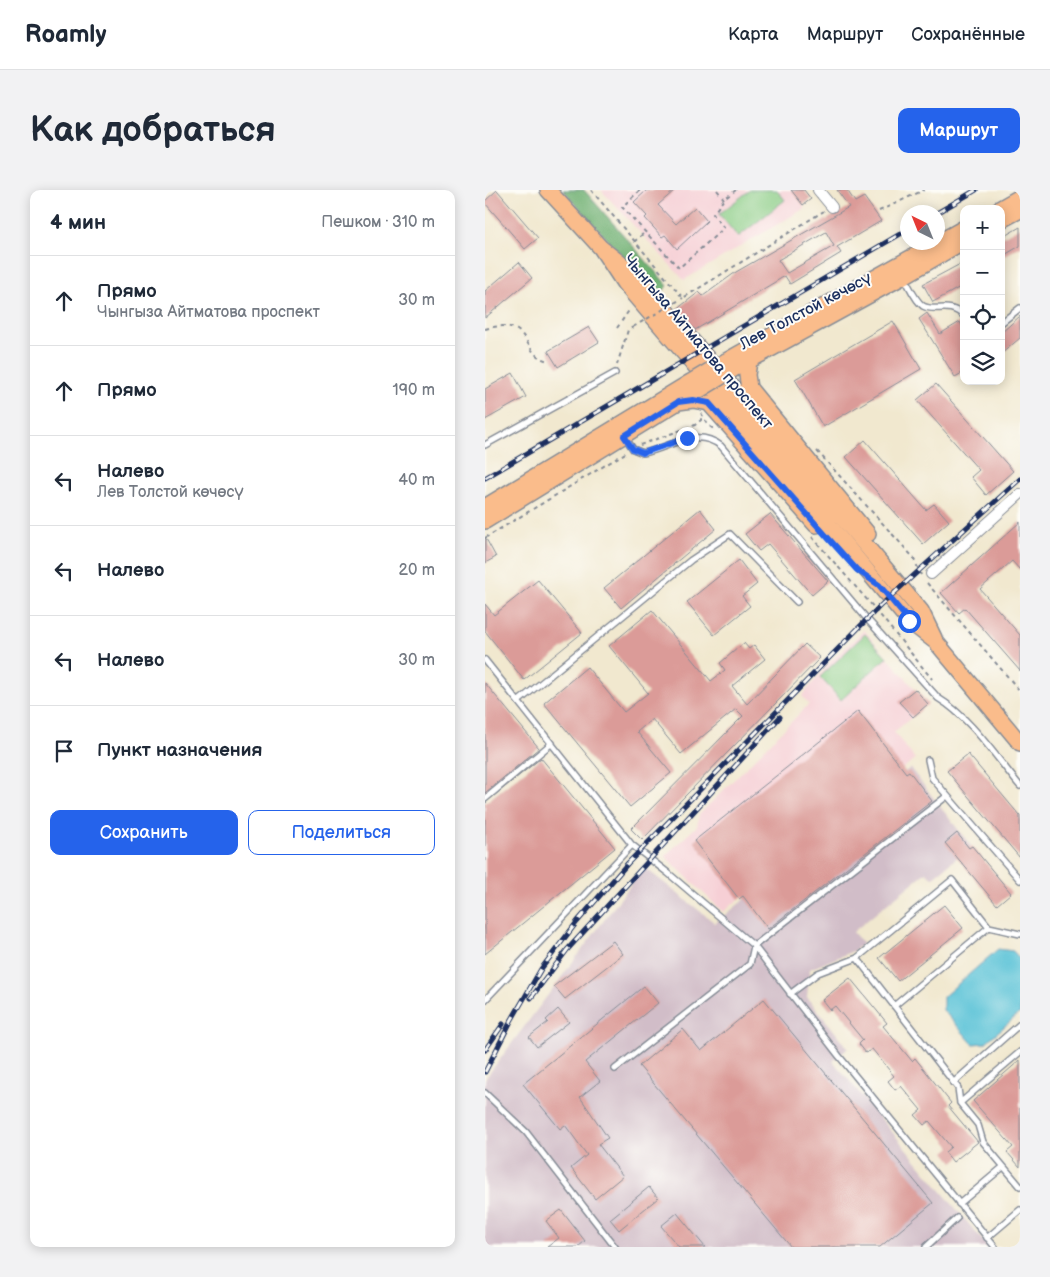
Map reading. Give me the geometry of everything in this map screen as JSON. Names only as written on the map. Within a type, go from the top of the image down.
[{"type":"main road","points":[[548,190],[601,248]]},
{"type":"main road","points":[[1005,206],[1020,197]]},
{"type":"main road","points":[[1005,218],[1020,210]]},
{"type":"main road","name":"Лев Толстой көчөсү","points":[[729,365],[749,361],[901,271],[960,231]]},
{"type":"main road","name":"Лев Толстой көчөсү","points":[[485,507],[693,388],[729,365],[901,271],[960,243]]},
{"type":"main road","name":"Чынгыза Айтматова проспект","points":[[601,248],[634,274],[891,575],[921,611],[936,642]]},
{"type":"main road","name":"Чынгыза Айтматова проспект","points":[[601,248],[624,283],[734,410],[909,621],[936,642],[1020,743]]},
{"type":"main road","points":[[749,361],[747,375],[749,388],[856,517],[880,550],[891,575]]},
{"type":"main road","name":"Лев Толстой көчөсү","points":[[485,521],[678,402],[693,388]]},
{"type":"main road","points":[[678,402],[693,400],[709,403],[857,570],[879,585]]},
{"type":"street","points":[[818,190],[832,207]]},
{"type":"street","points":[[931,574],[1020,494]]},
{"type":"lane","points":[[901,271],[919,302],[925,307],[952,307],[960,313]]},
{"type":"lane","points":[[1005,320],[1020,308]]},
{"type":"lane","points":[[485,445],[615,372]]},
{"type":"lane","points":[[624,436],[633,449],[643,453],[677,441],[696,437],[709,439],[721,446],[867,619],[938,698],[952,707],[970,726],[1020,786]]},
{"type":"lane","points":[[519,701],[691,560],[730,534],[797,602]]},
{"type":"lane","points":[[485,660],[632,844],[754,946],[790,994],[995,1247]]},
{"type":"lane","points":[[485,799],[552,743]]},
{"type":"lane","points":[[928,760],[932,778],[1020,880]]},
{"type":"lane","points":[[615,1069],[750,964],[754,946],[947,796]]},
{"type":"lane","points":[[485,1000],[632,844]]},
{"type":"lane","points":[[790,994],[818,973],[857,958],[951,880],[989,927],[1020,934]]},
{"type":"lane","points":[[894,1006],[989,927]]},
{"type":"lane","points":[[857,958],[958,1088],[960,1103],[978,1125],[983,1142],[1020,1186]]},
{"type":"lane","points":[[953,1083],[1020,1024]]},
{"type":"lane","points":[[960,1103],[1020,1052]]},
{"type":"lane","points":[[485,1093],[527,1132],[615,1247]]},
{"type":"lane","points":[[959,1204],[1003,1167]]},
{"type":"lane","points":[[987,1238],[1020,1210]]},
{"type":"lane","points":[[926,1247],[957,1218]]},
{"type":"path","points":[[591,190],[683,298]]},
{"type":"path","points":[[639,190],[621,206],[679,268],[724,228],[713,214],[724,199],[736,190]]},
{"type":"path","points":[[717,190],[724,199]]},
{"type":"path","points":[[879,211],[924,190]]},
{"type":"path","points":[[615,372],[628,330],[832,207]]},
{"type":"path","points":[[634,242],[645,232]]},
{"type":"path","points":[[617,328],[630,309]]},
{"type":"path","points":[[485,329],[506,325],[517,330],[529,342],[534,354],[541,360],[549,361]]},
{"type":"path","points":[[485,538],[643,443],[695,425],[701,420],[701,413],[708,424],[721,434]]},
{"type":"path","points":[[814,446],[913,557],[918,572],[1020,691]]},
{"type":"path","points":[[809,533],[876,610],[937,685]]},
{"type":"shaded area","points":[[601,190],[791,190],[805,208],[684,280]]},
{"type":"shaded area","points":[[864,630],[928,704],[894,732],[915,759],[723,912],[665,856],[697,826],[699,815],[809,704],[802,696],[830,662]]},
{"type":"shaded area","points":[[910,768],[971,846],[932,878],[926,872],[853,932],[863,944],[853,951],[810,969],[807,997],[848,1048],[833,1061],[988,1247],[485,1247],[485,1079],[644,867],[715,923]]},
{"type":"green space","points":[[563,190],[584,190],[668,286],[658,296]]},
{"type":"green space","points":[[750,190],[777,190],[785,200],[738,237],[719,214]]},
{"type":"green space","points":[[865,634],[887,657],[841,700],[820,677]]},
{"type":"water","points":[[998,949],[1013,951],[1020,959],[1020,1013],[985,1043],[973,1044],[943,1010],[943,997]]},
{"type":"building","points":[[497,190],[538,238],[525,249],[485,203]]},
{"type":"building","points":[[647,190],[675,190],[658,205],[676,224],[695,207],[707,221],[677,249],[665,235],[662,237],[634,202]]},
{"type":"building","points":[[791,190],[804,190],[811,199],[803,205]]},
{"type":"building","points":[[837,190],[847,190],[855,202],[864,197],[881,221],[837,247],[841,253],[790,284],[785,276],[695,330],[677,309],[699,292],[703,296],[736,272],[849,207]],"holes":[[[826,232],[834,246],[787,273],[778,260]]]},
{"type":"building","points":[[1020,227],[1020,246],[1005,255],[1005,250],[1005,236]]},
{"type":"building","points":[[519,262],[532,278],[485,318],[485,291]]},
{"type":"building","points":[[960,264],[960,287],[933,302],[923,284]]},
{"type":"building","points":[[927,313],[940,334],[960,322],[960,374],[955,377],[919,319]]},
{"type":"building","points":[[1020,316],[1020,338],[1005,351],[1005,340],[1005,329]]},
{"type":"building","points":[[893,321],[921,369],[823,427],[795,379]]},
{"type":"building","points":[[589,327],[599,342],[558,367],[548,351]]},
{"type":"building","points":[[513,373],[526,397],[485,420],[485,389]]},
{"type":"building","points":[[936,384],[1013,471],[986,495],[971,477],[979,470],[917,400]]},
{"type":"building","points":[[865,440],[926,510],[934,504],[949,521],[923,544],[846,457]]},
{"type":"building","points":[[700,509],[716,529],[621,608],[604,588]]},
{"type":"building","points":[[770,514],[828,581],[812,595],[768,544],[759,551],[745,534]]},
{"type":"building","points":[[1020,522],[1020,570],[1012,561],[980,589],[1020,635],[1020,671],[965,608],[959,613],[941,593]]},
{"type":"building","points":[[485,537],[496,557],[485,563]]},
{"type":"building","points":[[739,560],[757,584],[742,596],[750,606],[714,635],[687,602]]},
{"type":"building","points":[[538,580],[582,633],[524,680],[485,631],[485,604],[494,615]]},
{"type":"building","points":[[652,610],[711,681],[725,670],[720,663],[744,643],[749,649],[754,645],[765,659],[732,686],[747,704],[805,644],[820,658],[642,840],[631,829],[743,716],[736,709],[681,754],[652,719],[637,732],[671,773],[630,807],[544,703],[587,667],[624,712],[648,693],[609,646]]},
{"type":"building","points":[[485,683],[539,748],[485,793]]},
{"type":"building","points":[[915,689],[928,704],[913,717],[899,702]]},
{"type":"building","points":[[858,711],[906,773],[909,771],[932,801],[768,929],[743,896],[739,899],[694,841]]},
{"type":"building","points":[[968,754],[1020,816],[1020,858],[947,771]]},
{"type":"building","points":[[541,758],[615,848],[485,954],[485,803]]},
{"type":"building","points":[[957,833],[969,848],[972,846],[1011,893],[997,905],[945,843]]},
{"type":"building","points":[[944,905],[963,928],[898,981],[879,958]]},
{"type":"building","points":[[613,941],[623,954],[565,999],[554,986]]},
{"type":"building","points":[[850,978],[887,1023],[883,1026],[912,1061],[915,1058],[951,1103],[948,1106],[978,1142],[953,1162],[945,1152],[951,1147],[929,1121],[924,1125],[915,1115],[921,1110],[901,1086],[895,1090],[888,1081],[894,1076],[872,1049],[866,1053],[859,1044],[863,1040],[835,1006],[830,1010],[822,1000]]},
{"type":"building","points":[[644,986],[658,1003],[585,1062],[600,1081],[580,1097],[608,1138],[598,1144],[623,1176],[595,1199],[571,1168],[587,1155],[565,1125],[560,1129],[523,1084]]},
{"type":"building","points":[[764,999],[933,1203],[880,1247],[791,1247],[639,1066],[683,1029],[701,1051]]},
{"type":"building","points":[[558,1009],[569,1022],[537,1047],[529,1037],[548,1022],[546,1020]]},
{"type":"building","points":[[1020,1060],[1020,1167],[1007,1152],[1013,1147],[973,1101]]},
{"type":"building","points":[[649,1187],[658,1198],[619,1230],[610,1219]]},
{"type":"building","points":[[561,1210],[585,1241],[578,1247],[547,1247],[559,1238],[546,1221]]},
{"type":"building","points":[[677,1213],[705,1247],[679,1247],[661,1226]]},
{"type":"railway","points":[[945,208],[976,190]]},
{"type":"railway","points":[[485,478],[900,234]]},
{"type":"railway","points":[[485,1072],[511,1021],[541,969],[577,922],[628,863],[880,606],[1020,479]]},
{"type":"railway","points":[[531,998],[567,950],[780,717]]},
{"type":"railway","points":[[485,1050],[503,1024]]},
{"type":"route","points":[[687,438],[643,453],[633,449],[624,436],[678,402],[693,400],[709,403],[857,570],[879,585],[909,621]]}]
